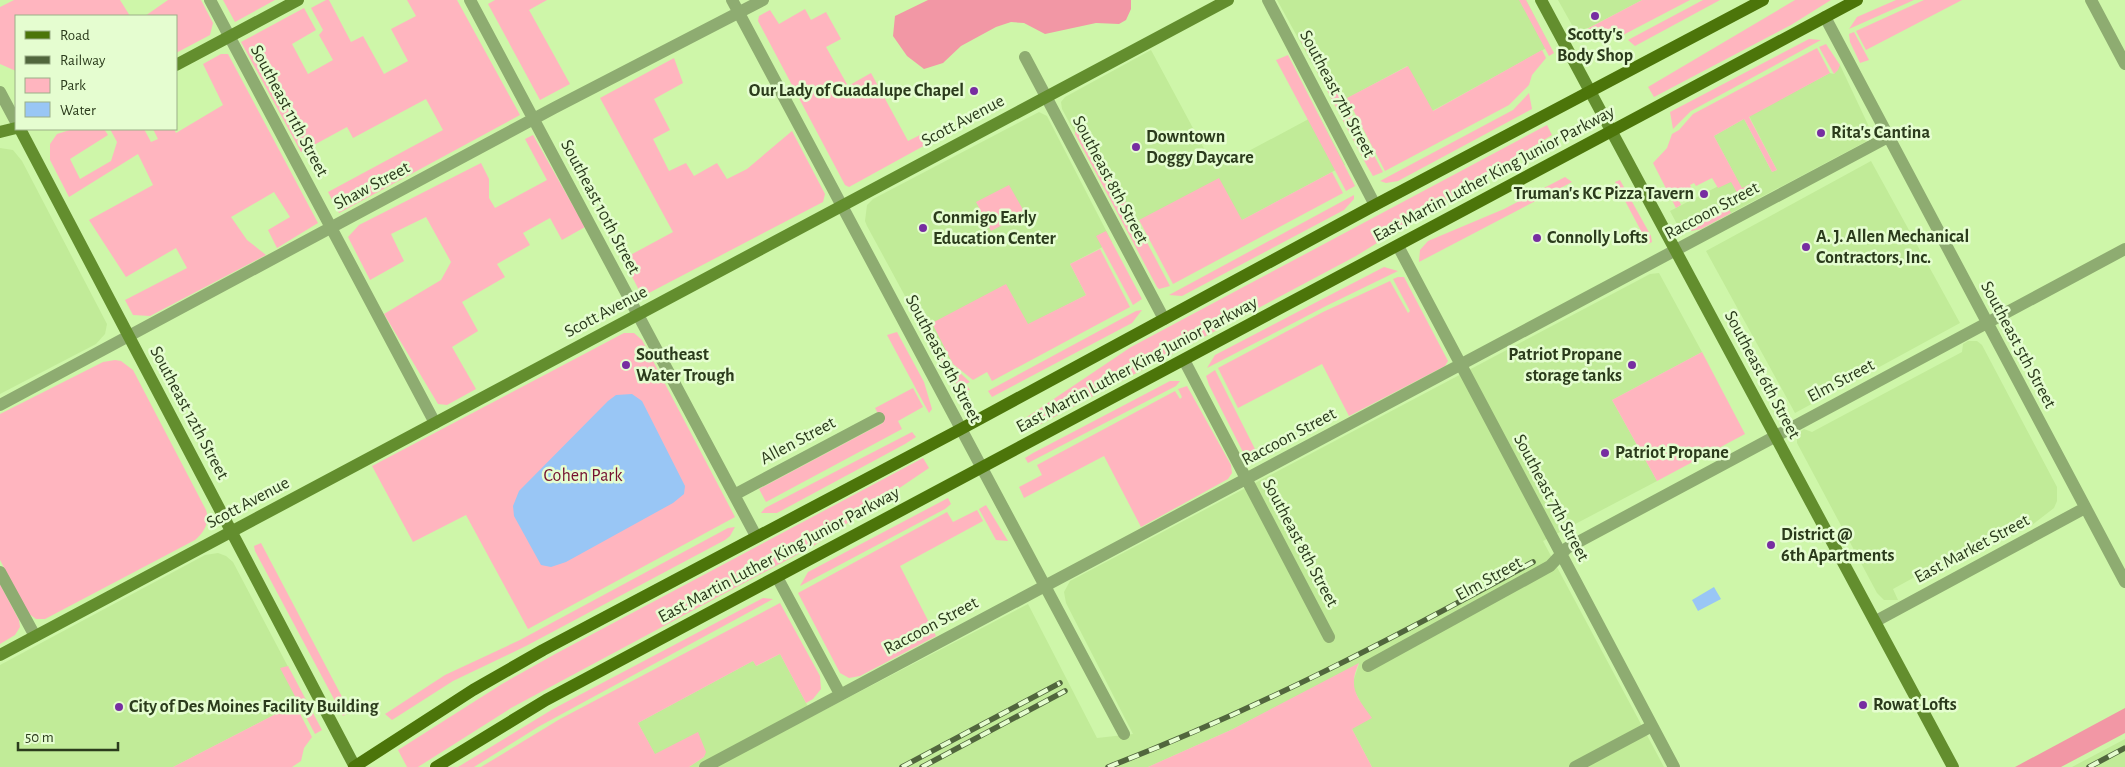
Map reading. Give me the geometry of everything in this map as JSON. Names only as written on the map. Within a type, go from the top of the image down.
[{"type":"main road","name":"East Martin Luther King Junior Parkway","points":[[355,767],[473,690],[543,650],[961,429],[1375,205],[1763,0]]},
{"type":"main road","name":"East Martin Luther King Junior Parkway","points":[[436,767],[546,700],[1857,0]]},
{"type":"street","name":"Southeast 11th Street","points":[[210,0],[434,423]]},
{"type":"street","points":[[178,64],[298,0]]},
{"type":"street","name":"Southeast 10th Street","points":[[470,0],[756,536]]},
{"type":"street","name":"Southeast 9th Street","points":[[732,0],[1124,734]]},
{"type":"street","name":"Shaw Street","points":[[0,405],[533,120],[763,0]]},
{"type":"street","name":"Scott Avenue","points":[[0,655],[1228,0]]},
{"type":"street","name":"Southeast 7th Street","points":[[1268,0],[1375,205]]},
{"type":"street","name":"Southeast 6th Street","points":[[1541,0],[1953,767]]},
{"type":"street","points":[[2092,0],[2125,64]]},
{"type":"street","name":"Southeast 5th Street","points":[[1825,18],[2125,582]]},
{"type":"street","name":"Southeast 8th Street","points":[[1025,57],[1164,319]]},
{"type":"street","points":[[0,92],[15,120]]},
{"type":"street","points":[[0,132],[15,129]]},
{"type":"street","name":"Southeast 12th Street","points":[[19,130],[355,767]]},
{"type":"street","name":"Raccoon Street","points":[[705,767],[1888,137]]},
{"type":"street","name":"Southeast 7th Street","points":[[1398,246],[1674,767]]},
{"type":"street","name":"Elm Street","points":[[1368,666],[1550,566],[1567,548],[2125,249]]},
{"type":"street","name":"Southeast 8th Street","points":[[1184,360],[1329,636]]},
{"type":"street","name":"Allen Street","points":[[734,495],[879,418]]},
{"type":"street","name":"East Market Street","points":[[1876,621],[2085,508]]},
{"type":"street","points":[[0,572],[35,636]]},
{"type":"street","points":[[777,576],[840,694]]},
{"type":"street","points":[[1576,767],[1652,726]]},
{"type":"shaded area","points":[[928,0],[1131,0],[1131,9],[1126,20],[1119,24],[1096,23],[1045,34],[1024,23],[1011,22],[996,27],[961,46],[943,63],[924,69],[907,56],[893,36],[895,16]]},
{"type":"shaded area","points":[[1277,0],[1526,0],[1550,46],[1432,111],[1407,66],[1335,105]]},
{"type":"shaded area","name":"Scotty's Body Shop","points":[[1558,0],[1642,0],[1577,34]]},
{"type":"shaded area","points":[[1151,50],[1215,169],[1318,114],[1345,165],[1242,220],[1139,220],[1126,227],[1062,109],[1061,102],[1065,97]]},
{"type":"shaded area","points":[[1840,65],[1871,131],[1867,141],[1701,229],[1691,231],[1678,226],[1670,211],[1736,177],[1714,136],[1744,119],[1772,172],[1777,170],[1749,116],[1830,73],[1834,74]]},
{"type":"shaded area","points":[[1039,112],[1047,116],[1112,242],[1070,264],[1086,295],[944,368],[867,226],[865,221],[867,205],[873,199]]},
{"type":"shaded area","points":[[0,148],[13,150],[22,161],[107,324],[105,334],[96,344],[0,394]]},
{"type":"shaded area","points":[[1871,161],[1960,323],[1795,413],[1706,251]]},
{"type":"shaded area","points":[[1659,273],[1702,352],[1612,400],[1657,481],[1543,541],[1664,767],[1372,767],[1352,729],[1360,701],[1354,690],[1353,682],[1359,664],[1233,729],[1148,767],[689,767],[704,757],[655,755],[638,723],[753,661],[757,666],[780,654],[813,716],[1028,604],[1097,738],[1133,734],[1066,603],[1064,592],[1070,581],[1650,274]]},
{"type":"shaded area","points":[[1968,341],[1977,341],[1982,345],[2057,487],[2057,501],[2054,508],[2028,528],[2022,518],[1893,589],[1898,600],[1884,600],[1877,593],[1797,443],[1797,434],[1804,429],[1812,432],[1962,352],[1963,344]]},
{"type":"shaded area","points":[[218,553],[226,556],[233,562],[305,699],[173,767],[0,767],[0,665],[205,555]]},
{"type":"shaded area","points":[[2125,708],[2125,733],[2061,767],[2015,767]]},
{"type":"shaded area","points":[[2125,739],[2125,767],[2072,767]]},
{"type":"green space","points":[[14,0],[120,0],[129,15],[15,15],[15,71],[0,64],[0,7]]},
{"type":"green space","points":[[168,0],[201,0],[213,23],[210,35],[178,52],[178,15],[146,15]]},
{"type":"green space","points":[[223,0],[275,0],[235,22]]},
{"type":"green space","points":[[329,0],[351,42],[363,36],[384,74],[408,61],[391,29],[416,16],[407,0],[457,0],[520,115],[339,213],[328,192],[443,130],[426,99],[353,138],[347,127],[301,152],[241,42],[304,8],[316,30],[292,44],[308,74],[333,60],[319,35],[323,30],[311,8]]},
{"type":"green space","points":[[495,0],[547,0],[529,10],[570,84],[540,100],[488,4]]},
{"type":"green space","points":[[1519,0],[1526,0],[1554,53],[1549,56]]},
{"type":"green space","points":[[1642,0],[1690,0],[1623,35],[1603,32],[1587,36],[1585,30]]},
{"type":"green space","points":[[1703,0],[1720,0],[1635,46],[1628,40]]},
{"type":"green space","points":[[1795,0],[1831,0],[1791,25],[1654,97],[1648,87]]},
{"type":"green space","points":[[1896,0],[1914,0],[1849,29],[1857,17]]},
{"type":"green space","points":[[1924,0],[1962,0],[1866,50],[1856,31]]},
{"type":"green space","points":[[805,9],[811,20],[826,12],[841,39],[826,47],[848,86],[871,73],[908,141],[924,133],[929,143],[849,187],[845,185],[758,21],[759,16],[770,10],[779,24]]},
{"type":"green space","points":[[1854,32],[1869,60],[1860,63],[1850,42],[1849,34]]},
{"type":"green space","points":[[1308,34],[1383,172],[1373,176],[1367,166],[1301,41]]},
{"type":"green space","points":[[1809,39],[1821,40],[1691,111],[1673,129],[1670,112]]},
{"type":"green space","points":[[1826,44],[1840,65],[1834,74],[1819,47]]},
{"type":"green space","points":[[1817,48],[1830,73],[1749,117],[1777,170],[1772,172],[1744,119],[1714,136],[1742,188],[1750,184],[1753,188],[1739,196],[1731,182],[1718,188],[1712,178],[1696,186],[1694,183],[1690,185],[1693,191],[1678,198],[1681,205],[1676,208],[1653,163],[1667,148],[1672,134],[1679,130],[1693,114]]},
{"type":"green space","points":[[1542,50],[1546,58],[1532,75],[1529,85],[1509,105],[1385,171],[1347,98],[1408,66],[1433,111]]},
{"type":"green space","points":[[221,54],[228,54],[318,223],[277,248],[268,230],[290,217],[274,192],[231,217],[247,240],[266,255],[150,316],[133,315],[125,300],[187,268],[176,248],[126,277],[89,220],[153,185],[138,154],[69,197],[50,160],[50,144],[57,134],[70,130],[105,130],[108,135],[70,159],[80,179],[111,161],[117,142],[111,130],[145,130],[151,142],[158,139],[154,130],[174,130],[176,133],[223,105],[203,64]]},
{"type":"green space","points":[[1288,55],[1355,186],[1346,191],[1276,60]]},
{"type":"green space","points":[[674,58],[683,83],[654,99],[670,130],[653,139],[669,171],[686,163],[694,176],[717,163],[727,179],[747,169],[792,131],[825,194],[823,202],[645,295],[641,294],[623,259],[673,232],[600,98]]},
{"type":"green space","points":[[1529,93],[1532,109],[1398,181],[1386,183],[1380,181],[1513,110]]},
{"type":"green space","points":[[1084,123],[1170,286],[1159,289],[1157,287],[1075,134],[1076,127]]},
{"type":"green space","points":[[1547,125],[1552,135],[1356,256],[1024,433],[1018,423],[1131,347]]},
{"type":"green space","points":[[533,135],[585,227],[562,240],[550,218],[523,233],[530,245],[497,264],[505,277],[462,302],[478,331],[452,347],[476,389],[447,405],[438,404],[384,314],[441,280],[451,262],[426,217],[391,234],[404,261],[370,280],[348,237],[359,225],[481,163],[489,179],[489,198],[495,208],[547,180],[525,139]]},
{"type":"green space","points":[[1332,172],[1343,193],[1173,284],[1139,220],[1219,178],[1242,220]]},
{"type":"green space","points":[[1565,177],[1572,182],[1419,262],[1420,250],[1428,241],[1504,209]]},
{"type":"green space","points":[[1620,180],[1651,236],[1652,242],[1648,244],[1615,182]]},
{"type":"green space","points":[[1009,185],[1025,213],[991,231],[976,202]]},
{"type":"green space","points":[[1354,195],[1354,199],[1344,210],[1182,296],[1169,295]]},
{"type":"green space","points":[[1727,206],[1731,213],[1701,229],[1691,231],[1689,227]]},
{"type":"green space","points":[[1106,231],[1142,299],[1133,305],[1096,236]]},
{"type":"green space","points":[[1100,249],[1130,307],[992,381],[987,372],[973,380],[953,364],[932,323],[1006,284],[1028,324],[1086,295],[1070,264]]},
{"type":"green space","points":[[1384,267],[1398,271],[1207,368],[1215,355]]},
{"type":"green space","points":[[1404,277],[1448,361],[1445,366],[1349,416],[1322,364],[1238,408],[1218,368],[1323,312],[1390,281],[1408,313],[1410,311],[1393,279]]},
{"type":"green space","points":[[1142,310],[1132,323],[992,397],[988,391],[1136,311]]},
{"type":"green space","points":[[923,313],[949,363],[970,382],[966,384],[970,390],[963,392],[943,366],[915,315]]},
{"type":"green space","points":[[897,332],[924,382],[932,409],[929,413],[887,335]]},
{"type":"green space","name":"Cohen Park","points":[[624,333],[634,333],[642,340],[735,517],[528,629],[466,515],[413,542],[372,466]]},
{"type":"green space","points":[[1702,352],[1745,434],[1657,481],[1612,400]]},
{"type":"green space","points":[[121,361],[133,370],[206,510],[207,523],[195,540],[45,619],[36,619],[28,613],[0,560],[0,414],[103,362]]},
{"type":"green space","points":[[1215,370],[1258,455],[1247,460],[1209,385],[1206,376]]},
{"type":"green space","points":[[1170,381],[1180,381],[1176,386],[1028,463],[1025,458],[1033,453]]},
{"type":"green space","points":[[1187,386],[1231,465],[1232,473],[1228,479],[1141,527],[1104,456],[1024,498],[1019,487],[1042,475],[1037,465],[1175,391],[1180,399],[1182,397],[1178,389]]},
{"type":"green space","points":[[913,388],[923,407],[898,421],[902,429],[766,502],[759,489],[883,423],[875,408]]},
{"type":"green space","points":[[912,432],[916,437],[905,444],[777,513],[761,513],[765,508]]},
{"type":"green space","points":[[923,458],[929,468],[815,545],[511,708],[418,767],[407,767],[398,750],[502,684]]},
{"type":"green space","points":[[948,498],[951,504],[945,509],[800,586],[808,572]]},
{"type":"green space","points":[[986,505],[1008,541],[996,540],[979,509]]},
{"type":"green space","points":[[977,510],[983,521],[900,566],[936,636],[860,676],[849,678],[840,673],[798,593],[947,512],[953,522]]},
{"type":"green space","points":[[735,527],[730,536],[725,540],[526,646],[453,681],[392,720],[385,714],[445,675],[520,640],[728,528]]},
{"type":"green space","points":[[261,543],[350,712],[343,716],[255,551],[254,546]]},
{"type":"green space","points":[[0,584],[19,620],[20,627],[15,635],[0,644]]},
{"type":"green space","points":[[763,598],[773,599],[538,727],[474,767],[458,767],[553,709]]},
{"type":"green space","points":[[780,603],[820,676],[821,689],[813,699],[806,703],[780,654],[756,666],[753,661],[638,723],[655,754],[698,732],[706,752],[704,757],[689,767],[481,767],[560,719]]},
{"type":"green space","points":[[1359,663],[1354,686],[1359,698],[1372,718],[1352,729],[1372,767],[1148,767],[1233,729]]},
{"type":"green space","points":[[288,666],[322,730],[315,734],[280,668]]},
{"type":"green space","points":[[295,704],[312,737],[304,748],[301,761],[292,767],[173,767]]},
{"type":"water","points":[[632,394],[642,401],[685,486],[684,494],[673,503],[566,562],[551,567],[541,565],[514,516],[513,506],[519,491],[608,401],[616,395]]},
{"type":"water","points":[[1714,587],[1721,599],[1698,611],[1692,600]]},
{"type":"railway","points":[[1108,767],[1164,745],[1324,672],[1533,562]]},
{"type":"railway","points":[[902,767],[1060,683]]},
{"type":"railway","points":[[922,767],[1065,691]]},
{"type":"railway","points":[[2089,767],[2125,748]]},
{"type":"place","name":"Scotty's Body Shop","points":[[1595,16]]},
{"type":"place","name":"Our Lady of Guadalupe Chapel","points":[[974,91]]},
{"type":"place","name":"Rita's Cantina","points":[[1821,133]]},
{"type":"place","name":"Downtown Doggy Daycare","points":[[1136,147]]},
{"type":"place","name":"Truman's KC Pizza Tavern","points":[[1704,194]]},
{"type":"place","name":"Conmigo Early Education Center","points":[[923,228]]},
{"type":"place","name":"Connolly Lofts","points":[[1537,238]]},
{"type":"place","name":"A. J. Allen Mechanical Contractors, Inc.","points":[[1806,247]]},
{"type":"place","name":"Southeast Water Trough","points":[[626,365]]},
{"type":"place","name":"Patriot Propane storage tanks","points":[[1632,365]]},
{"type":"place","name":"Patriot Propane","points":[[1605,453]]},
{"type":"place","name":"District @ 6th Apartments","points":[[1771,545]]},
{"type":"place","name":"Rowat Lofts","points":[[1863,705]]},
{"type":"place","name":"City of Des Moines Facility Building","points":[[119,707]]}]
